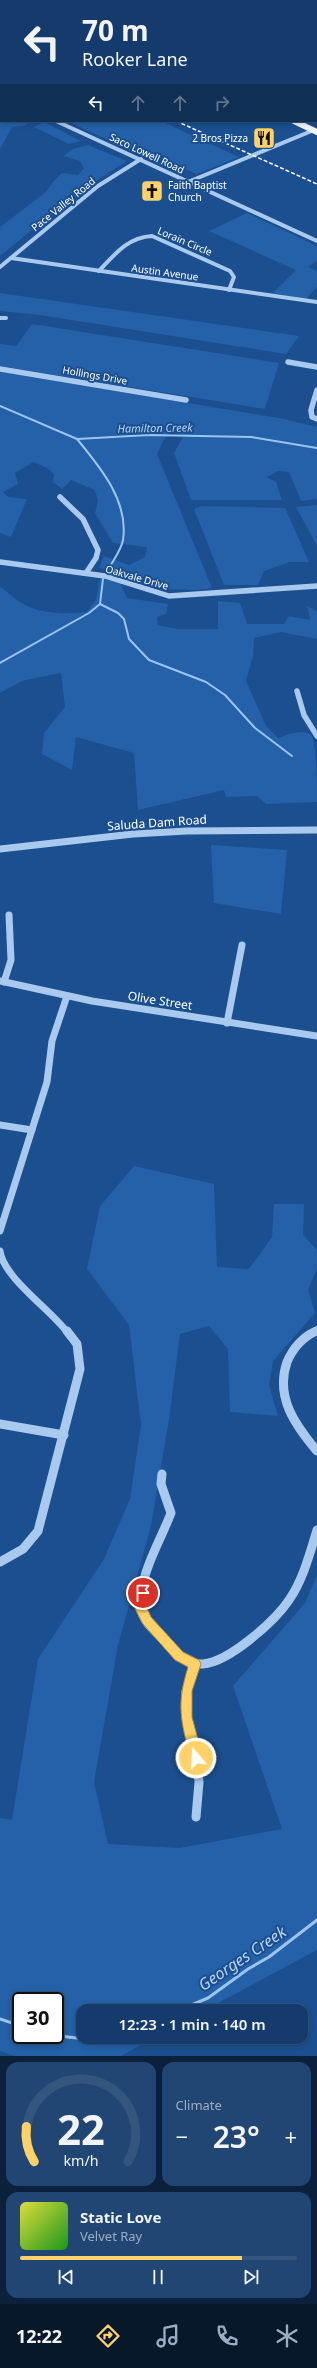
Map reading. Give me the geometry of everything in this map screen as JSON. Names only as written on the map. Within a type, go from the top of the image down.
[{"type":"main road","points":[[296,122],[316,131]]},
{"type":"main road","points":[[301,122],[316,131]]},
{"type":"street","name":"Saco Lowell Road","points":[[58,122],[317,241]]},
{"type":"street","points":[[188,182],[316,131]]},
{"type":"street","name":"Pace Valley Road","points":[[0,267],[98,186],[141,159]]},
{"type":"street","name":"Lorain Circle","points":[[99,271],[110,258],[133,240],[145,235],[152,236],[230,271],[234,277],[229,290]]},
{"type":"street","name":"Austin Avenue","points":[[11,258],[317,302]]},
{"type":"street","points":[[0,318],[6,318]]},
{"type":"street","points":[[288,362],[317,366]]},
{"type":"street","name":"Hollings Drive","points":[[0,369],[186,400]]},
{"type":"street","points":[[317,390],[311,410],[312,417],[317,419]]},
{"type":"street","points":[[60,496],[83,519],[98,550],[96,558],[86,573]]},
{"type":"street","name":"Oakvale Drive","points":[[0,562],[86,573],[123,580],[169,596],[317,586]]},
{"type":"street","points":[[297,690],[304,716],[317,736]]},
{"type":"street","name":"Saluda Dam Road","points":[[0,849],[133,834],[187,831],[317,830]]},
{"type":"street","points":[[2,981],[11,960],[9,915]]},
{"type":"street","points":[[227,1023],[242,945]]},
{"type":"street","name":"Olive Street","points":[[2,981],[67,996],[227,1023],[317,1036]]},
{"type":"street","points":[[0,1231],[47,1082],[56,1023],[67,996]]},
{"type":"street","points":[[0,1125],[32,1130]]},
{"type":"street","points":[[0,1251],[2,1260],[24,1288],[60,1322],[76,1344],[80,1369],[38,1531],[23,1549],[0,1562]]},
{"type":"street","points":[[317,1330],[305,1335],[293,1348],[286,1363],[282,1389],[288,1412],[317,1451]]},
{"type":"street","points":[[0,1424],[64,1435]]},
{"type":"street","points":[[162,1474],[161,1484],[171,1513],[153,1556],[145,1582],[141,1609],[147,1620],[179,1656],[195,1664],[212,1663],[223,1657],[276,1617],[290,1600],[317,1530]]},
{"type":"street","points":[[195,1664],[186,1691],[186,1717],[196,1758],[199,1782],[196,1817]]},
{"type":"shaded area","points":[[0,122],[30,122],[24,126],[12,127],[0,149]]},
{"type":"shaded area","points":[[44,122],[81,141],[69,144],[34,127]]},
{"type":"shaded area","points":[[69,122],[163,122],[239,157],[197,174],[145,152],[130,150]]},
{"type":"shaded area","points":[[88,145],[127,161],[76,194],[0,256],[0,227],[46,192],[52,183],[62,173],[78,175],[84,168],[80,161],[63,156],[73,149]]},
{"type":"shaded area","points":[[247,213],[317,246],[317,261],[308,267],[317,271],[317,287],[306,299],[273,293],[296,270],[209,231]]},
{"type":"shaded area","points":[[0,293],[299,336],[286,354],[40,315],[0,311]]},
{"type":"shaded area","points":[[32,324],[279,363],[265,409],[0,366],[0,344],[16,346]]},
{"type":"shaded area","points":[[0,372],[279,418],[317,427],[317,499],[301,501],[289,472],[278,471],[267,477],[276,482],[282,500],[191,500],[174,453],[184,435],[170,432],[163,441],[157,454],[212,588],[198,590],[161,589],[99,568],[104,556],[129,565],[145,557],[147,547],[113,543],[95,513],[98,501],[95,490],[71,480],[62,489],[53,482],[54,474],[47,468],[33,462],[15,473],[18,484],[3,492],[8,497],[27,499],[11,537],[0,533]]},
{"type":"shaded area","points":[[317,505],[317,546],[296,507]]},
{"type":"shaded area","points":[[202,506],[285,508],[309,562],[290,562],[264,571],[258,585],[224,585],[194,509]]},
{"type":"shaded area","points":[[100,578],[120,583],[127,598],[168,604],[166,614],[157,617],[158,625],[177,629],[218,629],[218,601],[240,603],[247,624],[284,624],[289,616],[310,620],[307,606],[317,611],[317,639],[281,632],[254,638],[253,656],[246,681],[266,726],[278,738],[299,732],[311,735],[316,756],[317,802],[266,804],[257,796],[226,797],[224,790],[138,810],[134,753],[76,737],[72,770],[42,754],[44,733],[65,707],[61,673],[22,681],[0,693],[0,587],[25,605],[42,611],[60,613],[87,612],[96,600]]},
{"type":"shaded area","points":[[211,845],[287,850],[281,914],[214,903]]},
{"type":"shaded area","points":[[134,1166],[214,1184],[217,1267],[249,1269],[272,1237],[274,1204],[304,1204],[303,1235],[317,1250],[317,1268],[308,1290],[315,1313],[273,1361],[269,1385],[278,1416],[230,1412],[228,1349],[209,1326],[180,1334],[169,1419],[151,1526],[118,1645],[94,1782],[108,1844],[179,1848],[282,1829],[233,1686],[305,1603],[317,1575],[317,1950],[216,2004],[76,2004],[76,2044],[142,2044],[121,2056],[15,2056],[0,2051],[0,1818],[12,1820],[38,1659],[104,1559],[130,1499],[141,1425],[129,1325],[87,1269],[100,1206]]},
{"type":"waterway","name":"Hamilton Creek","points":[[0,406],[77,439]]},
{"type":"waterway","name":"Hamilton Creek","points":[[77,439],[149,435],[251,437],[317,448]]},
{"type":"waterway","points":[[77,439],[95,461],[111,485],[122,512],[124,526],[123,540],[119,552],[108,570]]},
{"type":"waterway","points":[[100,604],[103,579]]},
{"type":"waterway","points":[[0,663],[89,613],[100,604]]},
{"type":"waterway","points":[[100,604],[118,613],[124,619],[129,639],[149,660],[206,682],[225,695],[255,728],[292,756]]},
{"type":"waterway","name":"Georges Creek","points":[[194,2004],[208,1998],[248,1969],[269,1957],[317,1920]]},
{"type":"waterway","name":"Georges Creek","points":[[0,2019],[12,2023]]},
{"type":"waterway","name":"Georges Creek","points":[[64,2037],[76,2038]]},
{"type":"railway","points":[[178,122],[317,184]]},
{"type":"place","name":"2 Bros Pizza","points":[[264,138]]},
{"type":"place","name":"Faith Baptist Church","points":[[152,191]]},
{"type":"route","points":[[143,1593],[141,1609],[143,1615],[179,1656],[195,1664],[186,1691],[186,1717],[191,1744],[196,1758]]}]
